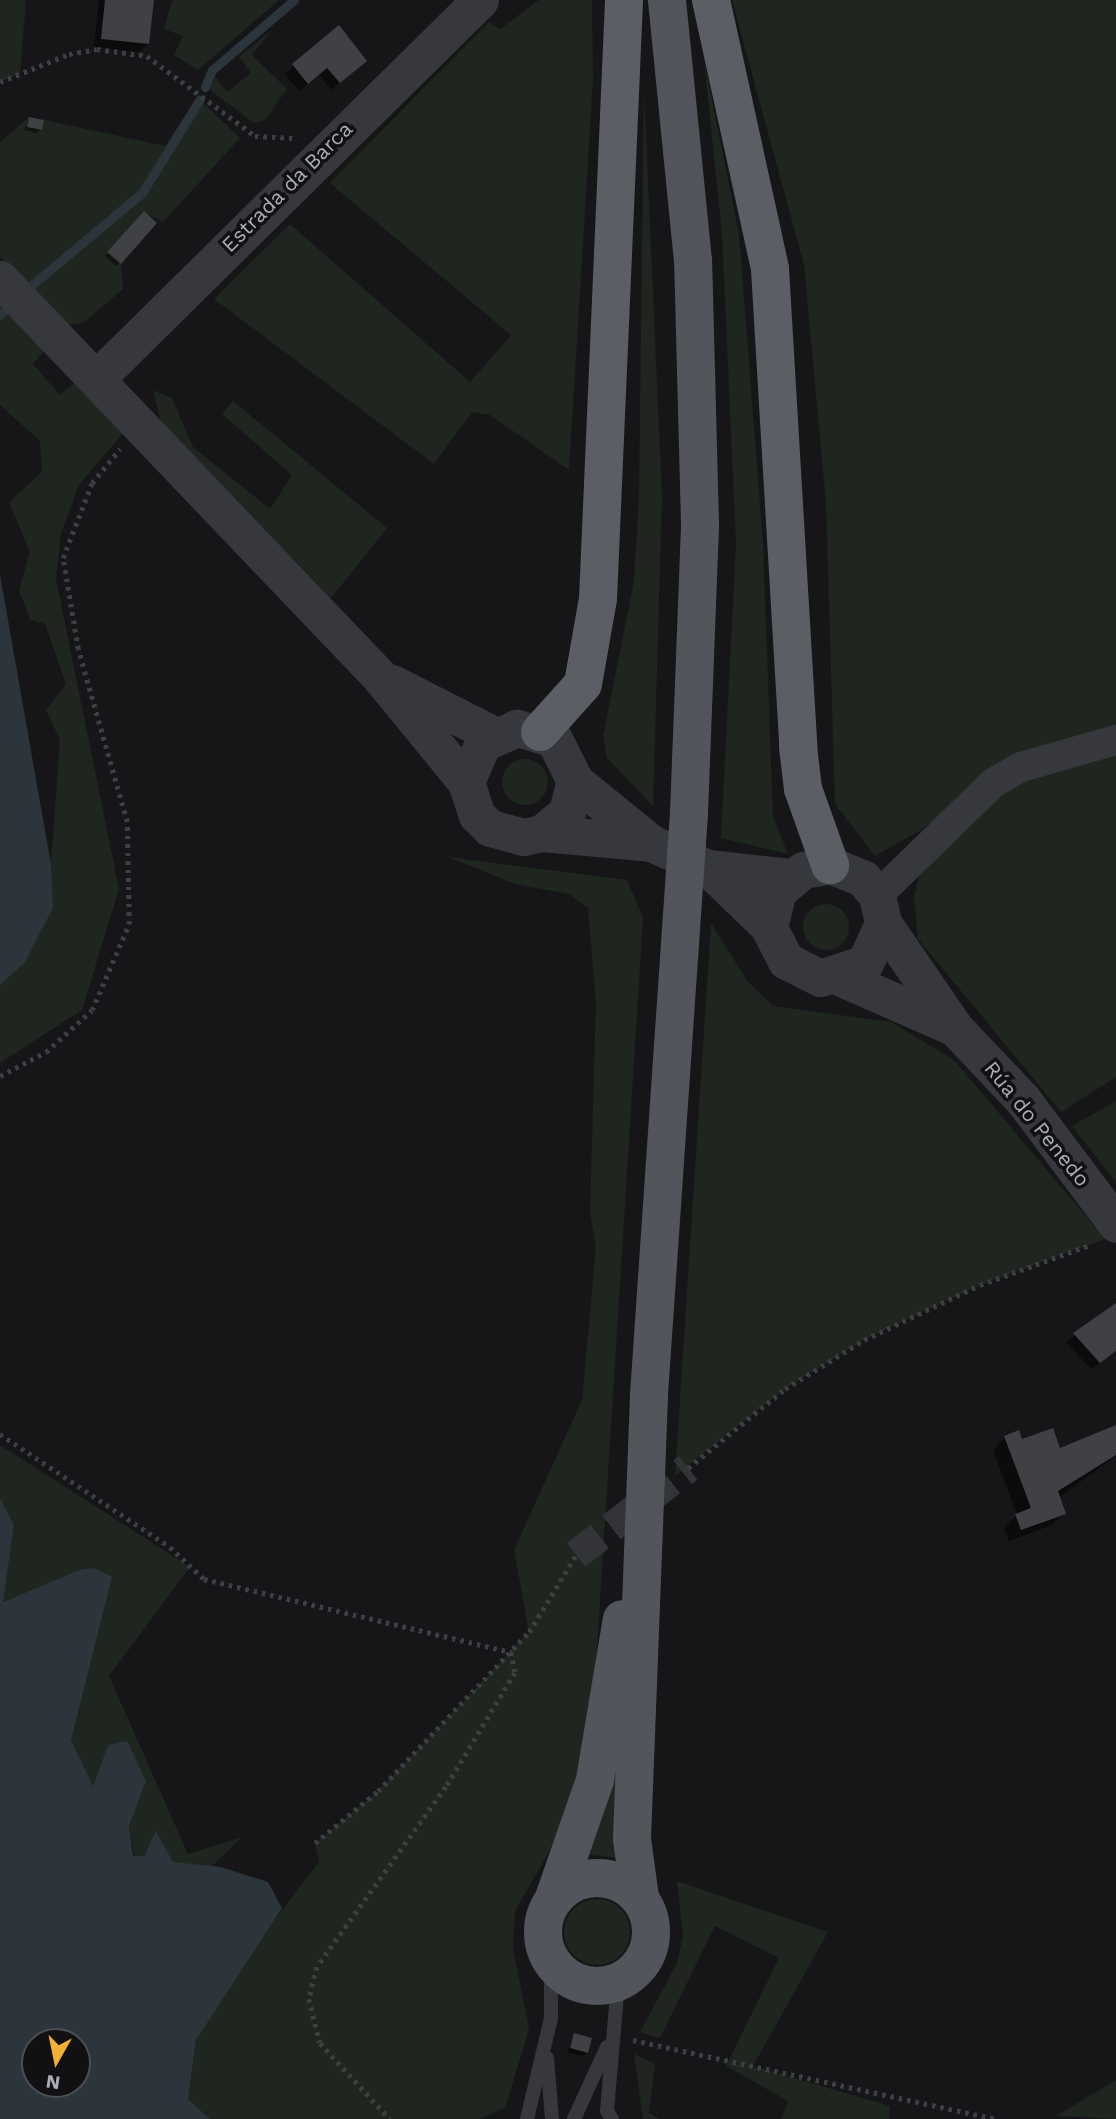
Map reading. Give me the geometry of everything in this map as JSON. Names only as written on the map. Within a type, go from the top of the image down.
[{"type":"highway","points":[[540,732],[583,684],[598,599],[624,0]]},
{"type":"highway","points":[[711,0],[770,269],[798,747],[803,789],[831,865]]},
{"type":"main road","points":[[649,1394],[595,1780],[542,1929],[551,1961],[580,1984],[618,1983],[648,1952],[650,1918],[640,1898],[632,1839],[649,1394],[689,813],[699,604],[698,362],[667,0]]},
{"type":"main road","points":[[554,1898],[581,1880],[597,1878],[613,1880],[640,1898]]},
{"type":"street","name":"Estrada da Barca","points":[[97,378],[334,139],[480,0]]},
{"type":"street","points":[[0,279],[380,677],[466,782],[473,807],[490,828],[524,837],[542,833],[650,843]]},
{"type":"street","points":[[380,677],[494,734]]},
{"type":"street","points":[[466,782],[474,754],[494,734],[517,728],[540,732],[565,751],[575,780],[650,843],[709,868],[791,877],[831,865],[853,872],[880,910]]},
{"type":"street","points":[[709,868],[769,927],[793,967],[820,978],[839,977],[870,957],[880,910],[993,783],[1021,767],[1116,740]]},
{"type":"street","points":[[542,833],[567,812],[575,780]]},
{"type":"street","points":[[769,927],[778,891],[791,877]]},
{"type":"street","name":"Rúa do Penedo","points":[[880,910],[955,1028],[1023,1100],[1110,1232]]},
{"type":"street","name":"Rúa do Penedo","points":[[839,977],[955,1028]]},
{"type":"lane","points":[[551,1961],[546,2046],[552,2119]]},
{"type":"lane","points":[[612,2119],[611,2038],[618,1983]]},
{"type":"lane","points":[[574,2119],[611,2038]]},
{"type":"lane","points":[[527,2119],[546,2046]]},
{"type":"path","points":[[0,82],[69,54],[97,49],[147,56],[255,136],[334,139]]},
{"type":"path","points":[[0,1076],[46,1052],[92,1010],[129,924],[127,822],[78,649],[63,558],[92,483],[140,424]]},
{"type":"path","points":[[688,1468],[785,1389],[864,1340],[980,1285],[1110,1232]]},
{"type":"path","points":[[0,1434],[170,1547],[204,1579],[511,1651]]},
{"type":"path","points":[[315,1843],[378,1791],[511,1651],[576,1555]]},
{"type":"path","points":[[390,2119],[320,2043],[309,1999],[317,1967],[446,1787],[515,1672],[511,1651]]},
{"type":"path","points":[[611,2038],[995,2119]]},
{"type":"shaded area","points":[[0,0],[26,0],[20,74],[0,82]]},
{"type":"shaded area","points":[[172,0],[279,0],[198,70],[174,55],[183,36],[164,29]]},
{"type":"shaded area","points":[[539,0],[592,0],[593,80],[569,470],[490,415],[472,412],[434,464],[214,299],[290,224],[470,382],[511,335],[330,183],[489,22],[500,29]]},
{"type":"shaded area","points":[[732,0],[1116,0],[1116,729],[1017,757],[921,830],[875,856],[835,804],[826,503],[804,265]]},
{"type":"shaded area","points":[[271,31],[252,55],[287,89],[264,121],[254,123],[210,90],[215,77],[227,92],[251,73],[239,57]]},
{"type":"shaded area","points":[[704,60],[739,234],[763,544],[773,816],[788,854],[721,838],[736,544],[722,233]]},
{"type":"shaded area","points":[[644,91],[662,496],[653,806],[607,758],[603,736],[634,582],[639,495]]},
{"type":"shaded area","points":[[197,97],[240,138],[163,222],[143,212],[107,252],[121,264],[123,289],[83,323],[67,325],[0,257],[0,142],[29,117],[27,127],[42,130],[44,120],[165,146]]},
{"type":"shaded area","points":[[0,301],[47,347],[33,364],[60,395],[79,379],[123,433],[79,485],[61,533],[56,579],[119,889],[82,1010],[0,1063],[0,575],[51,862],[60,740],[46,710],[66,684],[45,624],[30,620],[19,590],[30,552],[9,502],[42,472],[40,441],[0,405]]},
{"type":"shaded area","points":[[153,390],[172,398],[193,447],[270,509],[292,475],[222,414],[233,401],[387,528],[331,598],[161,422]]},
{"type":"shaded area","points":[[0,575],[51,866],[53,908],[25,962],[0,985]]},
{"type":"shaded area","points":[[1116,749],[1116,1077],[1061,1112],[918,939],[914,897],[921,867],[1001,791],[1025,777]]},
{"type":"shaded area","points":[[525,759],[541,766],[548,782],[541,798],[525,805],[509,798],[502,782],[509,766]]},
{"type":"shaded area","points":[[448,857],[627,880],[643,918],[594,1696],[567,1820],[515,1911],[513,1948],[529,2029],[505,2108],[479,2119],[210,2119],[188,2099],[196,2040],[258,1941],[319,1862],[315,1843],[378,1791],[529,1632],[514,1550],[582,1400],[596,1247],[590,1212],[596,1001],[588,908],[569,894],[515,884]]},
{"type":"shaded area","points":[[826,904],[842,911],[849,927],[842,943],[826,950],[810,943],[803,927],[810,911]]},
{"type":"shaded area","points":[[711,923],[748,982],[773,1006],[891,1022],[954,1060],[1105,1239],[980,1285],[864,1340],[785,1389],[675,1476]]},
{"type":"shaded area","points":[[1116,1101],[1116,1182],[1072,1126]]},
{"type":"shaded area","points":[[0,1445],[190,1567],[109,1676],[188,1854],[242,1837],[211,1867],[173,1862],[156,1832],[144,1856],[134,1856],[129,1826],[146,1781],[108,1745],[93,1786],[71,1740],[82,1689],[79,1570],[2,1602],[14,1525],[0,1498]]},
{"type":"shaded area","points":[[0,1498],[14,1525],[3,1602],[79,1570],[94,1568],[112,1577],[71,1740],[93,1786],[108,1745],[127,1741],[146,1781],[129,1826],[133,1856],[144,1856],[156,1831],[173,1862],[221,1867],[268,1882],[282,1908],[196,2040],[188,2099],[210,2119],[0,2119]]},
{"type":"shaded area","points":[[627,1666],[620,1858],[583,1854]]},
{"type":"shaded area","points":[[677,1881],[828,1932],[753,2066],[890,2106],[889,2119],[781,2119],[788,2101],[726,2066],[779,1958],[715,1926],[660,2038],[640,2032],[677,1963],[683,1936]]},
{"type":"shaded area","points":[[597,1899],[620,1909],[630,1932],[620,1955],[597,1965],[574,1955],[564,1932],[574,1909]]},
{"type":"shaded area","points":[[634,2054],[655,2064],[649,2113],[660,2119],[643,2119]]},
{"type":"shaded area","points":[[1116,2080],[1116,2119],[1056,2116]]},
{"type":"building","points":[[105,0],[154,0],[149,44],[101,39]]},
{"type":"building","points":[[339,25],[367,61],[340,83],[327,68],[308,84],[292,64]]},
{"type":"building","points":[[29,117],[44,120],[42,130],[27,127]]},
{"type":"building","points":[[144,211],[157,223],[121,264],[107,252]]},
{"type":"building","points":[[1116,1303],[1116,1351],[1100,1363],[1073,1333]]},
{"type":"building","points":[[1116,1425],[1116,1455],[1058,1491],[1066,1514],[1021,1530],[1015,1514],[1031,1508],[1004,1436],[1019,1430],[1022,1439],[1053,1428],[1060,1448]]},
{"type":"building","points":[[574,2033],[592,2038],[588,2053],[570,2048]]},
{"type":"waterway","points":[[205,87],[212,70],[294,0]]},
{"type":"waterway","points":[[27,289],[142,193],[200,99]]},
{"type":"waterway","points":[[0,315],[7,308]]},
{"type":"tunnel","points":[[576,1555],[688,1468]]}]
